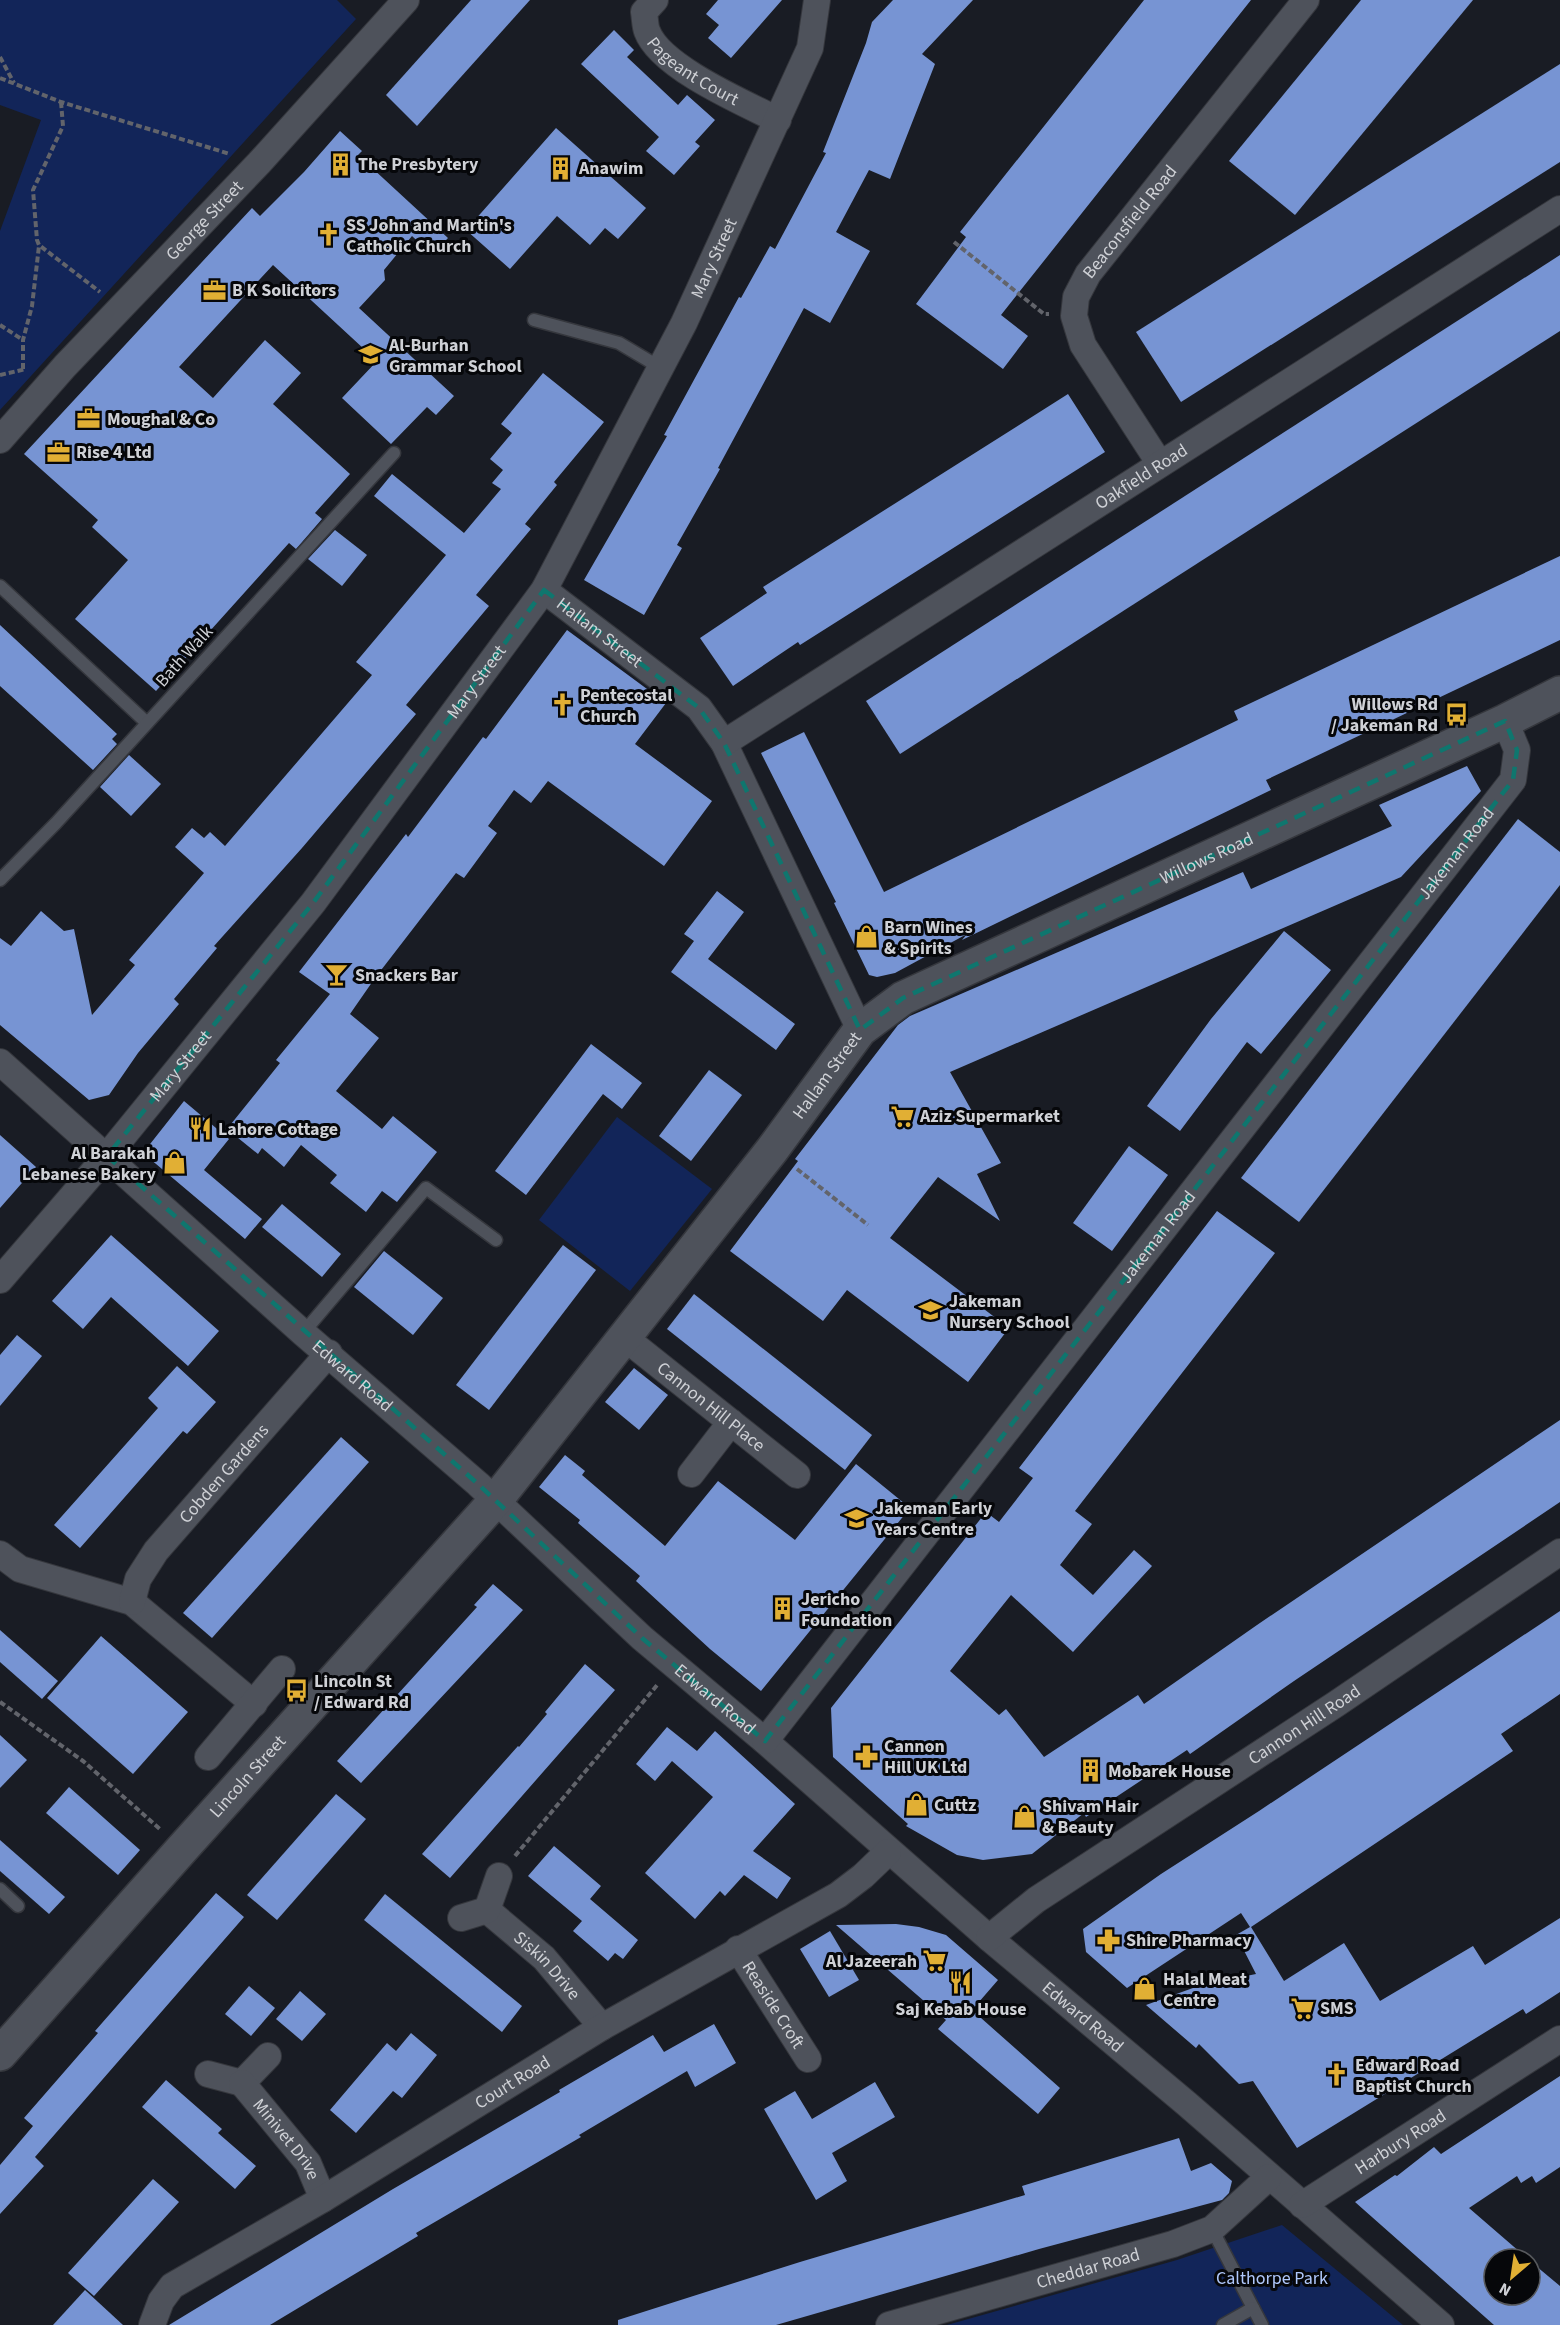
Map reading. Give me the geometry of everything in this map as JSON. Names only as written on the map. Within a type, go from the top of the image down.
[{"type":"street","name":"George Street","points":[[0,440],[65,366],[259,163],[406,0]]},
{"type":"street","name":"Pageant Court","points":[[655,0],[644,12],[647,32],[664,53],[686,71],[778,120]]},
{"type":"street","name":"Mary Street","points":[[0,1280],[107,1156],[313,903],[544,590],[684,323],[778,120],[810,48],[817,0]]},
{"type":"street","name":"Beaconsfield Road","points":[[1074,316],[1076,297],[1088,274],[1306,0]]},
{"type":"street","name":"Oakfield Road","points":[[724,743],[1560,209]]},
{"type":"street","points":[[1074,316],[1083,345],[1160,464]]},
{"type":"street","name":"Hallam Street","points":[[496,1500],[772,1150],[860,1030],[724,743],[699,708],[544,590]]},
{"type":"street","name":"Willows Road","points":[[860,1030],[903,998],[1505,721],[1560,693]]},
{"type":"street","name":"Jakeman Road","points":[[765,1741],[1513,780],[1516,750],[1505,721]]},
{"type":"street","name":"Edward Road","points":[[0,1062],[303,1333],[329,1353],[496,1500],[674,1665],[765,1741],[888,1852],[1180,2098],[1441,2325]]},
{"type":"street","name":"Cannon Hill Place","points":[[625,1338],[797,1475]]},
{"type":"street","name":"Cobden Gardens","points":[[132,1602],[138,1579],[156,1551],[329,1353]]},
{"type":"street","points":[[691,1474],[731,1422]]},
{"type":"street","name":"Lincoln Street","points":[[0,2054],[496,1500]]},
{"type":"street","name":"Cannon Hill Road","points":[[989,1938],[1036,1900],[1336,1704],[1560,1552]]},
{"type":"street","points":[[0,1554],[20,1569],[132,1602],[254,1704]]},
{"type":"street","points":[[208,1757],[282,1669]]},
{"type":"street","name":"Court Road","points":[[152,2325],[160,2301],[172,2286],[322,2199],[602,2027],[838,1895],[863,1876],[888,1852]]},
{"type":"street","points":[[461,1918],[487,1910],[499,1876]]},
{"type":"street","name":"Siskin Drive","points":[[487,1910],[544,1958],[602,2027]]},
{"type":"street","name":"Reaside Croft","points":[[738,1950],[808,2059]]},
{"type":"street","name":"Harbury Road","points":[[1302,2205],[1560,2039]]},
{"type":"street","name":"Minivet Drive","points":[[242,2083],[268,2056]]},
{"type":"street","name":"Minivet Drive","points":[[208,2074],[242,2083],[308,2163],[322,2199]]},
{"type":"street","name":"Cheddar Road","points":[[889,2325],[1173,2244],[1212,2229],[1269,2176]]},
{"type":"lane","points":[[534,320],[619,344],[661,368]]},
{"type":"lane","name":"Bath Walk","points":[[0,880],[394,453]]},
{"type":"lane","points":[[0,586],[147,723]]},
{"type":"lane","points":[[303,1333],[426,1188],[496,1240]]},
{"type":"lane","points":[[0,1889],[18,1906]]},
{"type":"lane","points":[[1212,2229],[1262,2325]]},
{"type":"lane","points":[[1223,2325],[1254,2308]]},
{"type":"path","points":[[0,57],[15,83]]},
{"type":"path","points":[[0,78],[61,102],[259,163]]},
{"type":"path","points":[[23,369],[23,340],[32,306],[39,245],[33,190],[63,126],[61,102]]},
{"type":"path","points":[[954,242],[1044,314],[1074,316]]},
{"type":"path","points":[[39,245],[120,309]]},
{"type":"path","points":[[0,325],[23,340]]},
{"type":"path","points":[[772,1150],[868,1225]]},
{"type":"path","points":[[499,1876],[674,1665]]},
{"type":"path","points":[[0,1702],[83,1761],[182,1849]]},
{"type":"highlighted area","points":[[544,590],[699,708],[724,743],[860,1030],[903,998],[1505,721],[1517,750],[1513,780],[765,1741],[642,1638],[478,1484],[107,1156],[313,903]]},
{"type":"green space","points":[[0,0],[337,0],[356,19],[0,410],[0,231],[41,120],[0,105]]},
{"type":"green space","points":[[617,1117],[712,1189],[630,1291],[539,1220]]},
{"type":"green space","name":"Calthorpe Park","points":[[1282,2225],[1403,2325],[947,2325],[1177,2260]]},
{"type":"building","points":[[471,0],[530,0],[417,126],[386,95]]},
{"type":"building","points":[[718,0],[782,0],[731,58],[708,38],[719,25],[706,14]]},
{"type":"building","points":[[893,0],[973,0],[922,54],[935,64],[890,179],[869,170],[836,232],[870,251],[830,323],[804,308],[718,468],[720,469],[677,545],[682,548],[644,615],[584,580],[667,436],[664,435],[739,297],[741,298],[770,246],[775,249],[799,204],[826,153],[823,152],[872,22]]},
{"type":"building","points":[[1144,0],[1251,0],[1001,315],[1028,336],[1003,369],[916,304],[966,237],[960,232]]},
{"type":"building","points":[[1361,0],[1473,0],[1295,215],[1229,161]]},
{"type":"building","points":[[614,30],[634,50],[627,57],[678,105],[687,95],[715,120],[695,142],[700,146],[674,175],[646,151],[659,137],[581,64]]},
{"type":"building","points":[[1560,64],[1560,162],[1181,402],[1136,332]]},
{"type":"building","name":"Anawim","points":[[556,128],[646,208],[618,239],[605,228],[590,245],[557,216],[510,269],[466,230]]},
{"type":"building","points":[[340,131],[362,151],[358,155],[448,238],[432,255],[412,236],[384,270],[385,280],[359,308],[454,396],[436,415],[427,407],[391,444],[342,398],[377,361],[273,265],[179,367],[213,398],[265,340],[301,373],[273,404],[350,474],[315,513],[322,519],[296,549],[289,543],[156,691],[75,619],[128,560],[92,527],[98,520],[24,454],[252,208],[260,216],[304,172]]},
{"type":"building","points":[[1560,255],[1560,331],[900,754],[866,701]]},
{"type":"building","points":[[543,373],[604,422],[554,482],[557,485],[525,524],[531,529],[476,595],[489,606],[406,705],[416,714],[302,848],[214,946],[217,948],[174,999],[179,1004],[138,1053],[109,1095],[89,1100],[0,1025],[0,938],[11,946],[41,911],[64,931],[74,929],[92,1015],[135,965],[129,960],[204,873],[175,847],[192,828],[204,838],[210,832],[225,846],[372,675],[356,662],[446,555],[374,496],[392,474],[464,533],[501,489],[492,483],[503,470],[490,459],[512,433],[501,424]]},
{"type":"building","points":[[1068,394],[1105,452],[800,645],[798,642],[733,686],[700,638],[767,593],[763,587]]},
{"type":"building","points":[[335,530],[367,555],[342,586],[308,559]]},
{"type":"building","points":[[1560,556],[1560,640],[1266,780],[1271,790],[962,940],[967,934],[895,973],[877,977],[869,975],[834,903],[836,902],[761,753],[804,732],[884,892],[1238,720],[1234,711]]},
{"type":"building","points":[[0,625],[117,734],[112,739],[117,744],[93,770],[0,686]]},
{"type":"building","points":[[567,630],[666,703],[635,744],[712,801],[664,866],[548,781],[531,803],[514,790],[488,826],[497,833],[464,878],[456,873],[350,1014],[379,1038],[336,1091],[382,1129],[393,1116],[437,1152],[397,1202],[382,1191],[366,1212],[330,1183],[337,1175],[301,1145],[284,1167],[262,1148],[258,1154],[227,1129],[280,1063],[276,1060],[330,994],[299,972],[406,834],[408,837],[483,737],[486,739]]},
{"type":"building","points":[[129,755],[161,784],[131,816],[100,787]]},
{"type":"building","points":[[1467,766],[1481,791],[1401,877],[950,1072],[1001,1163],[977,1174],[1000,1221],[938,1177],[890,1238],[1009,1328],[968,1382],[847,1290],[823,1321],[730,1251],[798,1161],[795,1159],[898,1025],[910,1016],[1243,872],[1251,889],[1392,826],[1379,805]]},
{"type":"building","points":[[1518,819],[1560,852],[1560,885],[1299,1222],[1241,1178]]},
{"type":"building","points":[[717,891],[744,912],[708,959],[795,1024],[776,1050],[671,972],[694,941],[684,934]]},
{"type":"building","points":[[1284,931],[1331,970],[1261,1054],[1247,1042],[1180,1131],[1147,1106],[1211,1019]]},
{"type":"building","points":[[591,1044],[642,1083],[622,1109],[603,1094],[526,1195],[495,1171]]},
{"type":"building","points":[[709,1070],[742,1095],[691,1161],[659,1136]]},
{"type":"building","points":[[184,1101],[229,1139],[204,1170],[262,1219],[245,1239],[143,1153]]},
{"type":"building","points":[[0,1135],[36,1167],[0,1208]]},
{"type":"building","points":[[1129,1146],[1168,1175],[1112,1251],[1073,1223]]},
{"type":"building","points":[[282,1204],[341,1254],[322,1277],[262,1227]]},
{"type":"building","points":[[1217,1211],[1275,1253],[1075,1511],[1092,1524],[1060,1565],[1093,1595],[1134,1550],[1152,1566],[1073,1652],[1011,1595],[950,1671],[999,1715],[1006,1709],[1044,1757],[1138,1695],[1144,1704],[1560,1420],[1560,1502],[1190,1754],[1187,1750],[1086,1817],[1084,1813],[1032,1854],[983,1860],[957,1855],[906,1826],[908,1824],[833,1757],[831,1708],[986,1512],[999,1522],[1033,1478],[1019,1468]]},
{"type":"building","points":[[111,1235],[219,1331],[188,1366],[111,1297],[83,1329],[52,1301]]},
{"type":"building","points":[[563,1245],[596,1270],[489,1410],[456,1385]]},
{"type":"building","points":[[384,1251],[443,1298],[413,1335],[354,1287]]},
{"type":"building","points":[[694,1294],[872,1435],[845,1470],[667,1329]]},
{"type":"building","points":[[17,1335],[42,1356],[0,1406],[0,1355]]},
{"type":"building","points":[[177,1366],[216,1402],[187,1434],[183,1431],[80,1548],[54,1525],[158,1408],[148,1398]]},
{"type":"building","points":[[634,1368],[668,1395],[639,1430],[605,1402]]},
{"type":"building","points":[[341,1437],[369,1462],[212,1638],[183,1613]]},
{"type":"building","points":[[565,1455],[585,1471],[582,1475],[665,1546],[718,1481],[795,1540],[856,1464],[910,1508],[761,1691],[710,1649],[636,1581],[640,1576],[578,1523],[580,1520],[539,1487]]},
{"type":"building","points":[[493,1584],[523,1610],[361,1783],[337,1761],[477,1607],[474,1605]]},
{"type":"building","points":[[1560,1611],[1560,1694],[1501,1734],[1513,1751],[1251,1927],[1284,1981],[1344,1943],[1380,2001],[1473,1946],[1485,1965],[1560,1918],[1560,1992],[1526,2014],[1523,2009],[1297,2148],[1253,2081],[1239,2084],[1199,2044],[1196,2048],[1146,2005],[1215,1980],[1221,1981],[1256,1974],[1236,1935],[1250,1927],[1241,1913],[1127,1988],[1086,1952],[1083,1929],[1161,1874]]},
{"type":"building","points":[[0,1630],[58,1681],[42,1699],[0,1662]]},
{"type":"building","points":[[101,1636],[188,1712],[133,1774],[47,1698]]},
{"type":"building","points":[[585,1664],[615,1690],[450,1878],[422,1854],[519,1747]]},
{"type":"building","points":[[667,1727],[697,1751],[715,1731],[795,1804],[753,1851],[791,1878],[777,1899],[744,1875],[725,1896],[720,1891],[695,1919],[645,1873],[713,1797],[672,1761],[655,1781],[636,1764]]},
{"type":"building","points":[[0,1735],[27,1760],[0,1788]]},
{"type":"building","points":[[69,1787],[140,1850],[118,1875],[46,1813]]},
{"type":"building","points":[[336,1794],[366,1819],[277,1920],[247,1895]]},
{"type":"building","points":[[0,1840],[65,1897],[49,1914],[0,1871]]},
{"type":"building","points":[[554,1846],[601,1886],[590,1899],[638,1940],[623,1959],[615,1953],[608,1961],[573,1931],[582,1921],[528,1876]]},
{"type":"building","points":[[216,1893],[244,1917],[35,2157],[44,2166],[0,2214],[0,2165],[33,2126],[24,2118],[98,2033],[95,2031]]},
{"type":"building","points":[[385,1894],[522,2006],[502,2032],[364,1920]]},
{"type":"building","points":[[896,1924],[919,1927],[946,1935],[998,1980],[972,2010],[1060,2088],[1038,2114],[938,2029],[946,2020],[836,1925]]},
{"type":"building","points":[[830,1931],[859,1980],[829,1997],[800,1949]]},
{"type":"building","points":[[249,1986],[275,2008],[251,2036],[225,2014]]},
{"type":"building","points":[[300,1991],[326,2014],[302,2041],[276,2019]]},
{"type":"building","points":[[714,2024],[736,2063],[695,2087],[687,2071],[579,2135],[581,2137],[416,2233],[418,2236],[270,2325],[169,2325],[653,2035],[664,2052]]},
{"type":"building","points":[[411,2033],[437,2055],[402,2098],[393,2091],[356,2133],[330,2110],[387,2043],[396,2051]]},
{"type":"building","points":[[1560,2076],[1560,2167],[1536,2183],[1532,2176],[1521,2183],[1517,2176],[1469,2208],[1514,2247],[1482,2247],[1482,2307],[1542,2307],[1542,2271],[1560,2286],[1560,2325],[1494,2325],[1355,2202],[1395,2175],[1397,2176],[1434,2147],[1441,2154]]},
{"type":"building","points":[[166,2080],[222,2129],[218,2133],[256,2166],[235,2189],[142,2107]]},
{"type":"building","points":[[875,2082],[895,2117],[832,2153],[847,2181],[816,2200],[764,2109],[795,2091],[812,2119]]},
{"type":"building","points":[[1179,2138],[1191,2171],[1211,2163],[1232,2181],[1229,2193],[1222,2200],[1039,2249],[776,2325],[618,2325],[618,2320],[800,2262],[1025,2195],[1022,2186]]},
{"type":"building","points":[[153,2179],[179,2202],[94,2296],[68,2273]]},
{"type":"building","points":[[85,2290],[123,2325],[53,2325]]},
{"type":"place","name":"The Presbytery","points":[[340,164]]},
{"type":"place","name":"Anawim","points":[[561,168]]},
{"type":"place","name":"SS John and Martin's Catholic Church","points":[[328,235]]},
{"type":"place","name":"B K Solicitors","points":[[214,290]]},
{"type":"place","name":"Al-Burhan Grammar School","points":[[371,355]]},
{"type":"place","name":"Moughal & Co","points":[[89,419]]},
{"type":"place","name":"Rise 4 Ltd","points":[[58,452]]},
{"type":"place","name":"Pentecostal Church","points":[[562,705]]},
{"type":"place","name":"Willows Rd / Jakeman Rd","points":[[1456,714]]},
{"type":"place","name":"Barn Wines & Spirits","points":[[866,937]]},
{"type":"place","name":"Snackers Bar","points":[[337,975]]},
{"type":"place","name":"Aziz Supermarket","points":[[902,1116]]},
{"type":"place","name":"Lahore Cottage","points":[[200,1129]]},
{"type":"place","name":"Al Barakah Lebanese Bakery","points":[[174,1163]]},
{"type":"place","name":"Jakeman Nursery School","points":[[931,1311]]},
{"type":"place","name":"Jakeman Early Years Centre","points":[[857,1518]]},
{"type":"place","name":"Jericho Foundation","points":[[783,1609]]},
{"type":"place","name":"Lincoln St / Edward Rd","points":[[296,1691]]},
{"type":"place","name":"Cannon Hill UK Ltd","points":[[866,1756]]},
{"type":"place","name":"Mobarek House","points":[[1090,1771]]},
{"type":"place","name":"Cuttz","points":[[916,1805]]},
{"type":"place","name":"Shivam Hair & Beauty","points":[[1024,1816]]},
{"type":"place","name":"Shire Pharmacy","points":[[1108,1940]]},
{"type":"place","name":"Al Jazeerah","points":[[935,1961]]},
{"type":"place","name":"Saj Kebab House","points":[[961,1983]]},
{"type":"place","name":"Halal Meat Centre","points":[[1145,1989]]},
{"type":"place","name":"SMS","points":[[1302,2008]]},
{"type":"place","name":"Edward Road Baptist Church","points":[[1337,2075]]}]
